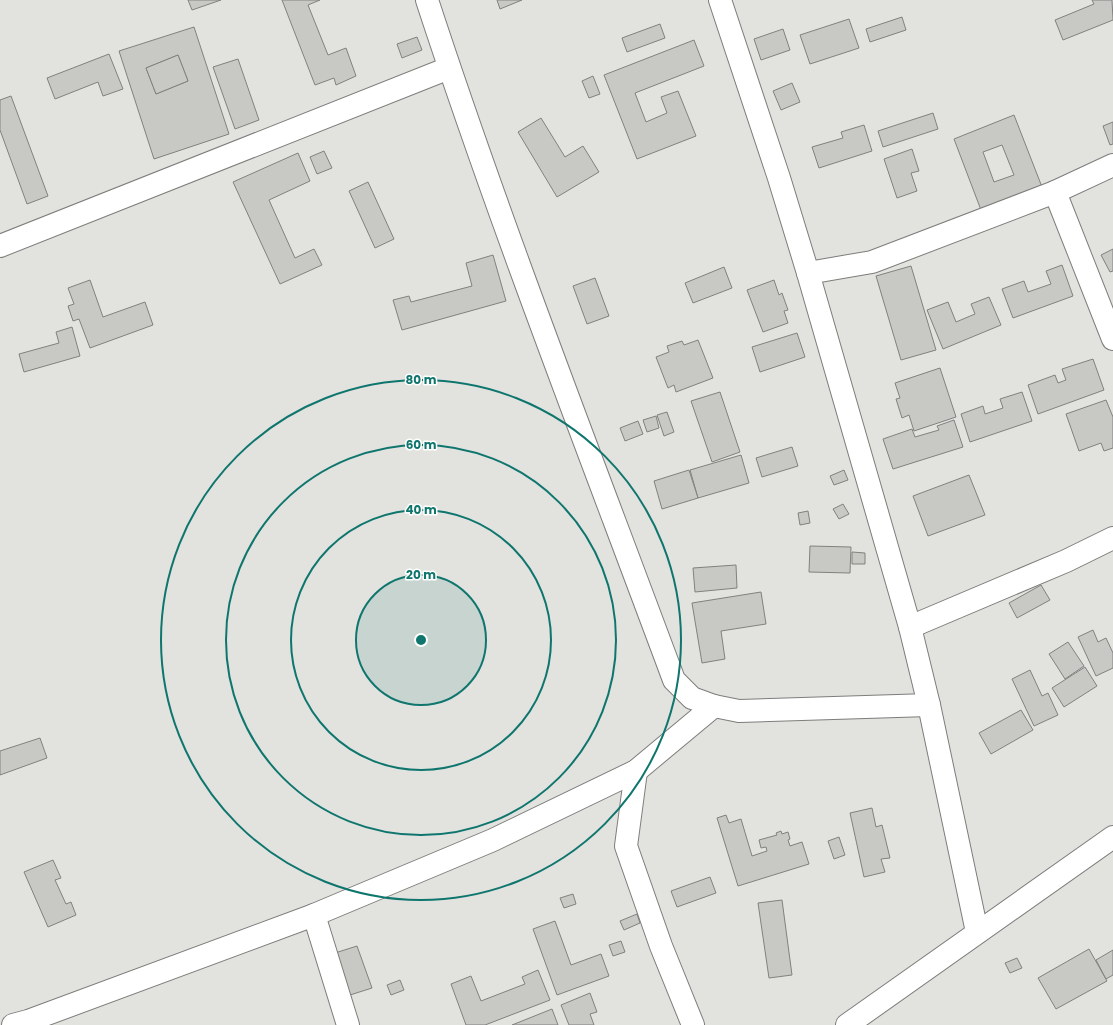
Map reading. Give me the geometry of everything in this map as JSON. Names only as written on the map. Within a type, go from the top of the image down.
[{"type":"street","points":[[427,0],[449,68],[525,278],[674,680],[692,698],[714,706],[739,711],[929,705]]},
{"type":"street","points":[[720,0],[779,178],[808,272],[910,627],[929,705],[977,932]]},
{"type":"street","points":[[0,246],[449,68]]},
{"type":"street","points":[[808,272],[872,262],[1055,192],[1113,165]]},
{"type":"street","points":[[1055,192],[1113,339]]},
{"type":"street","points":[[910,627],[1066,561],[1113,538]]},
{"type":"street","points":[[13,1025],[28,1021],[314,915],[493,840],[636,771],[714,706]]},
{"type":"street","points":[[636,771],[626,846],[661,946],[693,1025]]},
{"type":"street","points":[[847,1025],[977,932],[1113,838]]},
{"type":"street","points":[[314,915],[348,1025]]},
{"type":"building","points":[[188,0],[221,0],[192,10]]},
{"type":"building","points":[[282,0],[320,0],[308,5],[328,55],[346,48],[356,76],[336,85],[334,78],[315,85]]},
{"type":"building","points":[[497,0],[522,0],[500,9]]},
{"type":"building","points":[[1092,0],[1112,0],[1113,20],[1063,40],[1055,20],[1094,4]]},
{"type":"building","points":[[902,17],[906,30],[870,42],[866,29]]},
{"type":"building","points":[[849,19],[859,48],[810,64],[800,35]]},
{"type":"building","points":[[660,24],[665,38],[627,52],[622,38]]},
{"type":"building","points":[[194,27],[229,134],[154,159],[119,51]],"holes":[[[178,55],[188,81],[156,94],[146,68]]]},
{"type":"building","points":[[783,29],[790,50],[761,60],[754,39]]},
{"type":"building","points":[[417,37],[422,50],[402,58],[397,44]]},
{"type":"building","points":[[694,40],[704,66],[635,93],[646,122],[667,113],[661,97],[678,91],[696,136],[637,159],[604,75]]},
{"type":"building","points":[[109,54],[123,89],[103,96],[98,82],[55,99],[47,78]]},
{"type":"building","points":[[178,55],[188,81],[156,94],[146,68]]},
{"type":"building","points":[[238,59],[259,120],[235,129],[213,67]]},
{"type":"building","points":[[593,76],[600,94],[589,98],[582,81]]},
{"type":"building","points":[[792,83],[800,102],[781,110],[773,91]]},
{"type":"building","points":[[11,96],[48,196],[27,204],[0,130],[0,100]]},
{"type":"building","points":[[933,113],[938,129],[883,147],[878,131]]},
{"type":"building","points":[[1014,115],[1042,187],[981,210],[954,139]],"holes":[[[1002,145],[1014,175],[994,182],[983,152]]]},
{"type":"building","points":[[541,118],[565,157],[583,146],[599,172],[557,197],[518,132]]},
{"type":"building","points":[[1113,122],[1113,144],[1110,145],[1103,126]]},
{"type":"building","points":[[864,125],[872,151],[819,168],[812,147],[843,138],[841,132]]},
{"type":"building","points":[[912,149],[919,171],[911,173],[917,191],[897,198],[884,159]]},
{"type":"building","points":[[324,151],[332,168],[317,174],[310,157]]},
{"type":"building","points":[[298,153],[310,181],[269,200],[295,258],[314,249],[322,265],[280,284],[233,182]]},
{"type":"building","points":[[368,182],[394,239],[375,248],[349,191]]},
{"type":"building","points":[[1113,249],[1113,271],[1110,272],[1101,255]]},
{"type":"building","points":[[493,255],[506,301],[402,330],[393,300],[409,296],[411,302],[472,286],[466,263]]},
{"type":"building","points":[[1062,265],[1073,296],[1013,318],[1002,289],[1024,281],[1028,292],[1051,284],[1046,271]]},
{"type":"building","points":[[911,266],[936,350],[901,360],[876,276]]},
{"type":"building","points":[[724,267],[732,288],[693,303],[685,283]]},
{"type":"building","points":[[595,278],[609,316],[587,324],[573,286]]},
{"type":"building","points":[[90,280],[103,317],[145,302],[153,325],[90,348],[79,319],[73,321],[68,306],[74,304],[68,288]]},
{"type":"building","points":[[774,280],[779,295],[782,293],[788,310],[784,311],[788,323],[763,332],[747,290]]},
{"type":"building","points":[[989,297],[1001,325],[943,349],[927,310],[948,302],[956,322],[975,314],[971,304]]},
{"type":"building","points":[[72,327],[80,356],[24,372],[19,354],[59,343],[56,332]]},
{"type":"building","points":[[797,333],[805,357],[760,372],[752,347]]},
{"type":"building","points":[[698,340],[713,378],[676,392],[674,385],[668,388],[656,357],[669,352],[667,346],[682,341],[684,345]]},
{"type":"building","points":[[1093,359],[1104,390],[1038,414],[1028,385],[1055,375],[1058,383],[1066,380],[1062,369]]},
{"type":"building","points":[[940,368],[956,417],[914,431],[909,415],[902,418],[896,399],[900,398],[895,383]]},
{"type":"building","points":[[720,392],[740,452],[712,462],[691,401]]},
{"type":"building","points":[[1022,392],[1032,421],[970,442],[961,414],[983,406],[985,414],[1003,408],[1000,399]]},
{"type":"building","points":[[1106,400],[1113,417],[1113,448],[1104,451],[1101,443],[1079,451],[1066,414]]},
{"type":"building","points":[[667,412],[674,432],[664,436],[657,415]]},
{"type":"building","points":[[656,416],[659,428],[647,432],[643,420]]},
{"type":"building","points":[[954,420],[963,447],[893,469],[883,439],[912,429],[915,437],[939,430],[937,426]]},
{"type":"building","points":[[638,421],[643,434],[625,441],[620,428]]},
{"type":"building","points":[[792,447],[798,466],[762,477],[756,458]]},
{"type":"building","points":[[741,455],[749,483],[698,498],[690,470]]},
{"type":"building","points":[[689,470],[698,498],[662,509],[654,481]]},
{"type":"building","points":[[844,470],[848,480],[834,485],[830,476]]},
{"type":"building","points":[[969,475],[985,515],[928,536],[913,496]]},
{"type":"building","points":[[843,504],[849,514],[839,519],[833,509]]},
{"type":"building","points":[[808,511],[810,523],[800,525],[798,513]]},
{"type":"building","points":[[810,546],[851,547],[850,573],[809,572]]},
{"type":"building","points":[[852,552],[865,553],[865,564],[852,564]]},
{"type":"building","points":[[736,565],[737,588],[695,592],[693,568]]},
{"type":"building","points":[[1041,585],[1050,600],[1017,618],[1009,603]]},
{"type":"building","points":[[761,592],[766,624],[721,631],[725,659],[702,663],[692,603]]},
{"type":"building","points":[[1093,630],[1098,642],[1106,638],[1113,653],[1113,668],[1096,676],[1078,637]]},
{"type":"building","points":[[1068,642],[1084,666],[1065,679],[1049,654]]},
{"type":"building","points":[[1085,667],[1097,686],[1064,707],[1052,688]]},
{"type":"building","points":[[1030,670],[1042,696],[1048,693],[1058,715],[1034,726],[1012,679]]},
{"type":"building","points":[[1021,710],[1033,730],[991,754],[979,733]]},
{"type":"building","points":[[40,738],[47,758],[0,775],[0,751]]},
{"type":"building","points":[[872,808],[876,827],[882,825],[890,858],[881,859],[885,872],[864,877],[850,813]]},
{"type":"building","points":[[726,815],[729,823],[741,819],[752,856],[767,851],[766,847],[761,848],[759,840],[777,835],[776,833],[781,831],[782,834],[788,832],[790,846],[802,842],[809,864],[738,886],[717,818]]},
{"type":"building","points":[[839,837],[845,855],[834,859],[828,841]]},
{"type":"building","points":[[53,860],[61,878],[55,880],[66,904],[71,902],[76,915],[48,927],[24,872]]},
{"type":"building","points":[[710,877],[716,893],[677,907],[671,891]]},
{"type":"building","points":[[573,894],[576,904],[564,908],[560,898]]},
{"type":"building","points":[[782,900],[792,975],[769,978],[758,903]]},
{"type":"building","points":[[637,914],[640,923],[624,930],[620,921]]},
{"type":"building","points":[[555,921],[571,965],[601,954],[609,976],[557,995],[533,929]]},
{"type":"building","points":[[621,941],[625,952],[613,956],[609,945]]},
{"type":"building","points":[[357,946],[372,988],[350,995],[335,953]]},
{"type":"building","points":[[1089,949],[1107,981],[1056,1009],[1038,978]]},
{"type":"building","points":[[1113,950],[1113,975],[1106,979],[1096,960]]},
{"type":"building","points":[[1017,958],[1022,968],[1010,973],[1005,963]]},
{"type":"building","points":[[538,970],[550,1000],[485,1025],[466,1025],[451,984],[471,976],[481,1001],[525,984],[522,977]]},
{"type":"building","points":[[400,980],[404,990],[391,995],[387,985]]},
{"type":"building","points":[[590,993],[597,1012],[590,1014],[594,1025],[569,1025],[561,1005]]},
{"type":"building","points":[[552,1009],[558,1025],[512,1025]]}]
